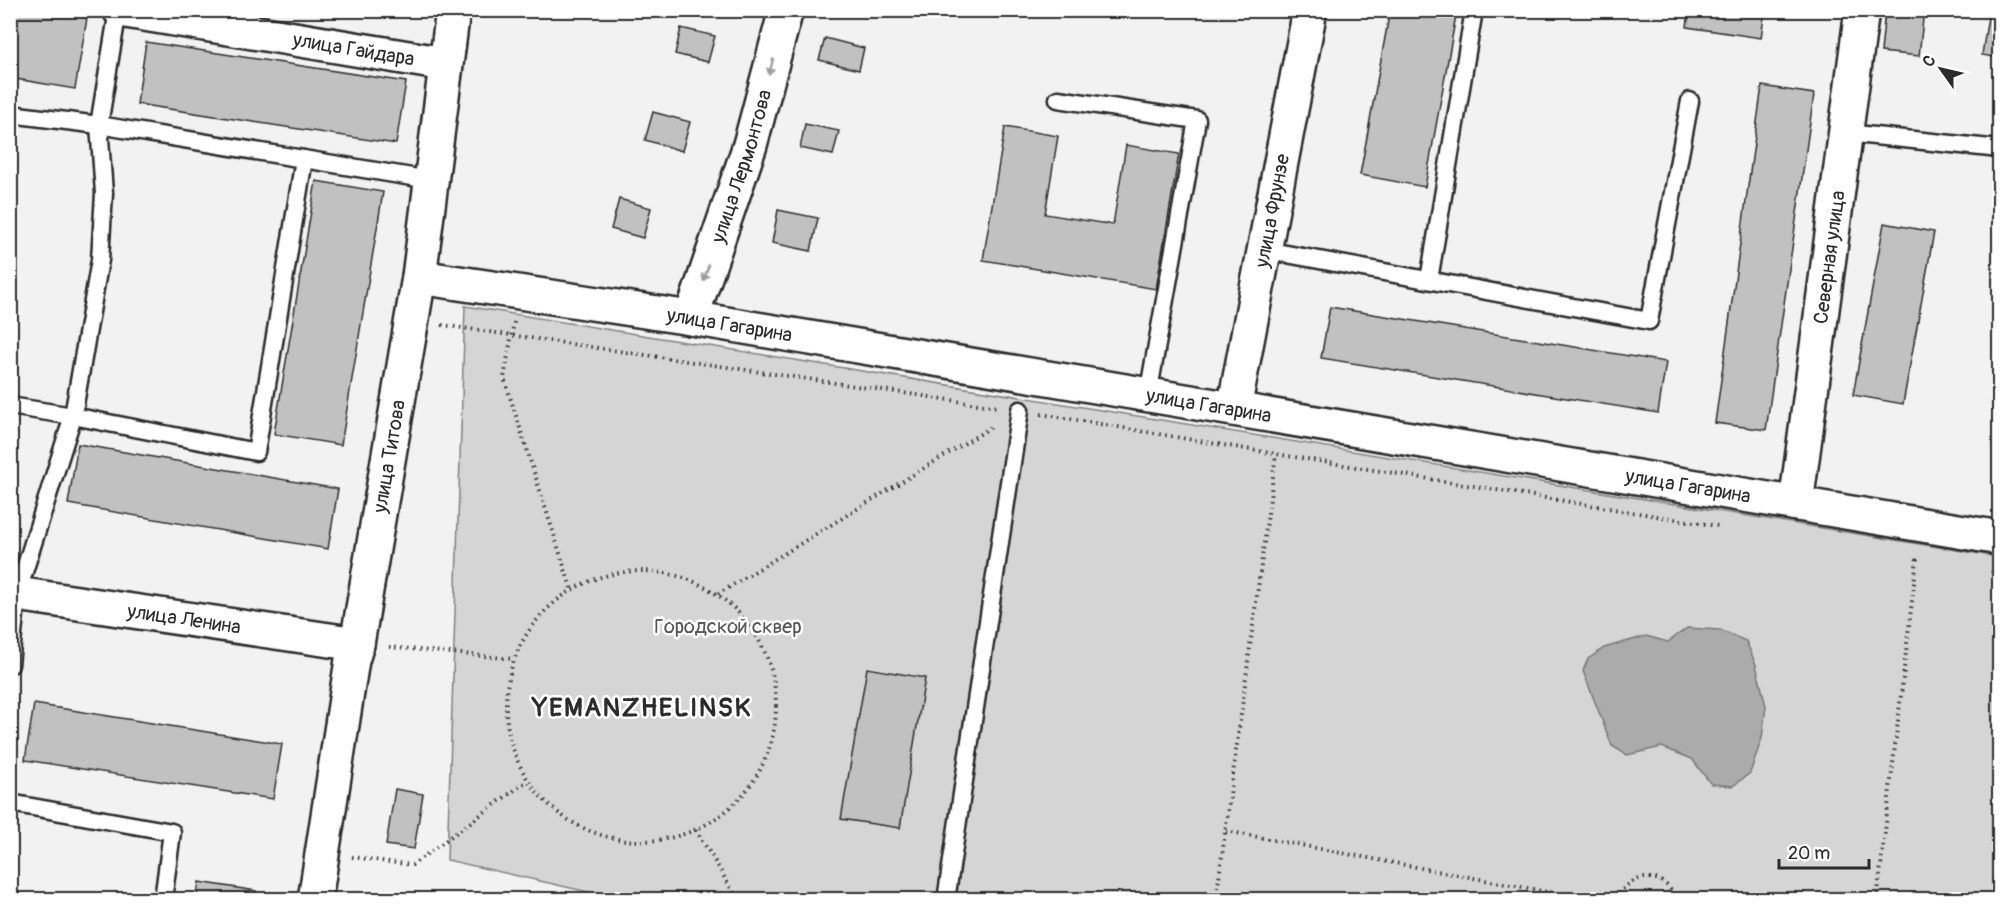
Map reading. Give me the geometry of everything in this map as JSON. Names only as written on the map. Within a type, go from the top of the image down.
[{"type":"main road","name":"улица Гайдара","points":[[119,10],[445,64]]},
{"type":"main road","name":"улица Титова","points":[[315,900],[419,277],[453,10]]},
{"type":"main road","name":"улица Лермонтова","points":[[691,318],[750,145],[786,10]]},
{"type":"main road","name":"улица Фрунзе","points":[[1234,409],[1310,10]]},
{"type":"main road","name":"Северная улица","points":[[1796,504],[1862,10]]},
{"type":"main road","name":"улица Гагарина","points":[[419,277],[691,318],[2000,538]]},
{"type":"main road","name":"улица Ленина","points":[[14,593],[355,652]]},
{"type":"lane","points":[[10,665],[14,593],[73,416],[100,260],[104,193],[99,125],[119,10]]},
{"type":"lane","points":[[1429,280],[1474,10]]},
{"type":"lane","points":[[1058,99],[1197,120],[1148,395]]},
{"type":"lane","points":[[1265,249],[1649,321],[1690,101]]},
{"type":"lane","points":[[10,114],[99,125],[430,180]]},
{"type":"lane","points":[[1846,133],[2000,149]]},
{"type":"lane","points":[[10,406],[256,452],[304,159]]},
{"type":"lane","points":[[946,900],[1020,410]]},
{"type":"lane","points":[[10,803],[172,832],[163,900]]},
{"type":"path","points":[[521,292],[510,336],[504,378],[571,589]]},
{"type":"path","points":[[411,320],[1020,410],[1719,526]]},
{"type":"path","points":[[718,594],[1020,410]]},
{"type":"path","points":[[1216,900],[1276,454]]},
{"type":"path","points":[[1877,900],[1917,558]]},
{"type":"path","points":[[637,570],[666,572],[693,580],[718,594],[742,615],[760,641],[772,671],[776,702],[774,734],[763,764],[746,791],[723,813],[696,830],[666,840],[634,842],[603,837],[573,824],[548,805],[527,781],[513,752],[506,722],[506,690],[514,659],[525,635],[541,614],[571,589],[609,574],[637,570]]},
{"type":"path","points":[[1988,571],[2000,573]]},
{"type":"path","points":[[355,652],[514,659]]},
{"type":"path","points":[[322,853],[412,866],[527,781]]},
{"type":"path","points":[[696,830],[738,900]]},
{"type":"path","points":[[1226,831],[1590,900]]},
{"type":"path","points":[[1617,900],[1619,892],[1628,882],[1640,878],[1653,878],[1665,884],[1674,893],[1675,900]]},
{"type":"green space","name":"Городской сквер","points":[[465,306],[1999,557],[1999,899],[624,900],[447,860]]},
{"type":"shaded area","points":[[1687,628],[1720,630],[1746,641],[1756,665],[1766,706],[1762,738],[1750,773],[1733,786],[1711,784],[1692,759],[1662,747],[1627,755],[1612,746],[1583,671],[1588,659],[1604,648],[1646,636],[1668,642]]},
{"type":"building","points":[[10,10],[40,10],[87,18],[75,89],[10,78]]},
{"type":"building","points":[[1390,10],[1457,10],[1425,187],[1360,175]]},
{"type":"building","points":[[1689,10],[1765,10],[1761,38],[1687,27]]},
{"type":"building","points":[[1885,10],[1924,10],[1919,56],[1881,52]]},
{"type":"building","points":[[1989,10],[2000,10],[2000,58],[1982,55]]},
{"type":"building","points":[[681,28],[715,36],[708,62],[675,54]]},
{"type":"building","points":[[825,38],[864,48],[859,70],[819,60]]},
{"type":"building","points":[[146,42],[406,82],[396,144],[137,104]]},
{"type":"building","points":[[1762,86],[1814,94],[1766,430],[1715,423]]},
{"type":"building","points":[[653,112],[690,122],[682,151],[645,140]]},
{"type":"building","points":[[805,124],[839,131],[833,155],[800,148]]},
{"type":"building","points":[[1005,127],[1058,136],[1045,214],[1113,225],[1126,145],[1179,154],[1156,289],[983,260]]},
{"type":"building","points":[[316,181],[383,192],[341,445],[274,434]]},
{"type":"building","points":[[619,199],[651,208],[643,238],[611,229]]},
{"type":"building","points":[[778,210],[818,218],[811,251],[772,243]]},
{"type":"building","points":[[1884,223],[1934,232],[1903,404],[1853,395]]},
{"type":"building","points":[[1330,307],[1666,362],[1658,413],[1321,358]]},
{"type":"building","points":[[78,444],[338,489],[328,549],[68,504]]},
{"type":"building","points":[[867,668],[925,678],[900,828],[841,819]]},
{"type":"building","points":[[34,704],[282,744],[273,799],[25,760]]},
{"type":"building","points":[[395,789],[423,794],[414,849],[386,845]]},
{"type":"building","points":[[199,882],[256,891],[255,900],[196,900]]},
{"type":"building","points":[[776,893],[799,898],[799,900],[774,900]]},
{"type":"district","name":"YEMANZHELINSK","points":[[642,708]]}]
